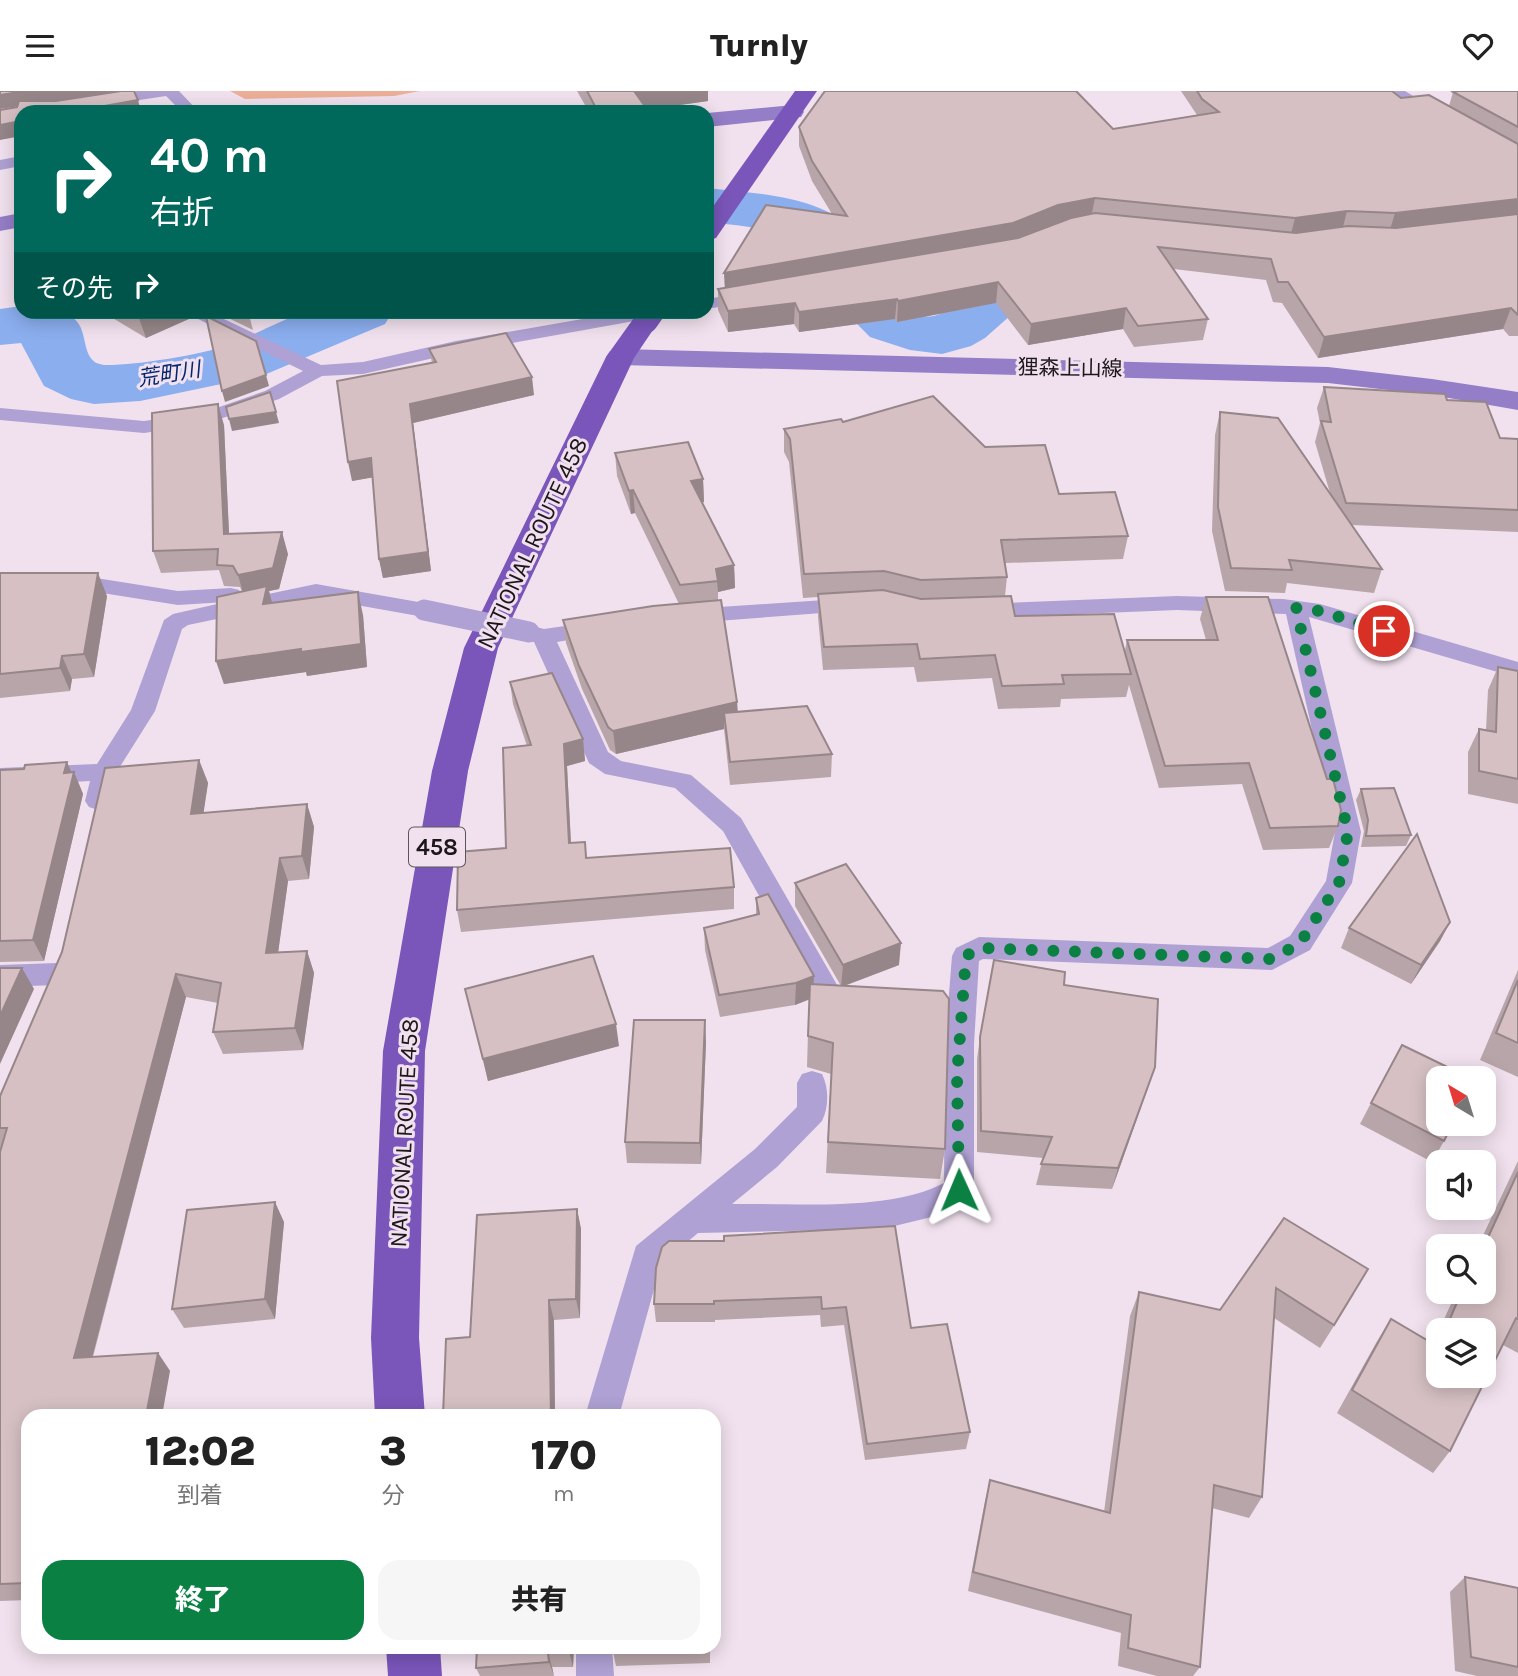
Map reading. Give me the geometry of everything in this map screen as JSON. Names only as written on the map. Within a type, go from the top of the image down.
[{"type":"highway","points":[[714,223],[806,91]]},
{"type":"highway","name":"NATIONAL ROUTE 458","points":[[400,1409],[395,1338],[404,1051],[450,771],[481,648],[620,357],[651,319]]},
{"type":"highway","points":[[413,1654],[415,1676]]},
{"type":"main road","points":[[714,119],[793,112]]},
{"type":"main road","name":"狸森上山線","points":[[620,357],[1328,375],[1432,387],[1518,401]]},
{"type":"lane","points":[[76,105],[169,91],[184,105]]},
{"type":"lane","points":[[1394,91],[1451,123]]},
{"type":"lane","points":[[714,303],[774,292]]},
{"type":"lane","points":[[207,319],[318,371]]},
{"type":"lane","points":[[0,414],[144,427],[205,418],[272,394],[318,371],[363,368],[456,347],[629,319]]},
{"type":"lane","points":[[0,580],[58,579],[178,598],[316,591],[424,610],[536,635],[617,626]]},
{"type":"lane","points":[[92,826],[104,772],[143,711],[172,625],[181,619],[316,591]]},
{"type":"lane","points":[[960,612],[1177,603],[1296,608],[1320,611],[1518,670]]},
{"type":"lane","points":[[667,619],[747,611],[882,604]]},
{"type":"lane","points":[[692,1219],[882,1215],[933,1205],[959,1190],[957,1076],[947,1007],[966,956],[979,948],[1272,959],[1300,943],[1339,883],[1348,832],[1296,608]]},
{"type":"lane","points":[[536,635],[597,757],[614,768],[682,781],[732,825],[832,1001],[870,1003]]},
{"type":"lane","points":[[0,777],[104,772]]},
{"type":"lane","points":[[0,975],[52,987],[64,947]]},
{"type":"lane","points":[[604,1409],[647,1255],[766,1158],[812,1112],[812,1083]]},
{"type":"lane","points":[[594,1654],[595,1676]]},
{"type":"shaded area","points":[[230,91],[420,91],[394,96],[245,99]]},
{"type":"building","points":[[0,91],[25,91],[0,95]]},
{"type":"building","points":[[121,91],[134,91],[138,100],[110,105],[18,105],[19,101],[56,101]]},
{"type":"building","points":[[587,91],[634,91],[644,105],[594,105]]},
{"type":"building","points":[[825,91],[1076,91],[1113,129],[1219,112],[1202,99],[1197,91],[1392,91],[1401,98],[1429,95],[1518,144],[1518,199],[1395,213],[1347,211],[1295,218],[1095,198],[1058,205],[1013,223],[724,273],[766,205],[847,216],[812,161],[799,127]]},
{"type":"building","points":[[1518,91],[1518,127],[1453,92]]},
{"type":"building","points":[[14,108],[14,122],[0,125],[0,110]]},
{"type":"building","points":[[1095,213],[1296,233],[1348,226],[1396,228],[1518,214],[1518,315],[1511,308],[1324,337],[1288,282],[1278,282],[1271,259],[1158,247],[1208,319],[1138,326],[1126,308],[1031,324],[998,282],[898,301],[799,312],[795,303],[728,311],[718,289],[1018,238],[1071,218]]},
{"type":"building","points":[[207,319],[212,319],[256,341],[266,375],[222,391]]},
{"type":"building","points":[[506,333],[532,377],[410,404],[428,552],[379,559],[371,458],[348,462],[337,381],[436,362],[429,349]]},
{"type":"building","points":[[1324,387],[1445,394],[1447,400],[1486,402],[1500,438],[1518,439],[1518,510],[1346,503],[1321,421],[1331,422]]},
{"type":"building","points":[[270,392],[276,412],[229,419],[226,407]]},
{"type":"building","points":[[933,396],[985,447],[1045,445],[1059,494],[1115,492],[1128,536],[1001,540],[1007,577],[921,580],[884,571],[804,574],[790,439],[784,429],[841,419],[843,422]]},
{"type":"building","points":[[218,404],[224,534],[282,532],[273,568],[238,575],[233,566],[217,565],[218,549],[153,551],[152,413]]},
{"type":"building","points":[[1220,412],[1278,418],[1382,569],[1289,560],[1292,570],[1231,568],[1218,507]]},
{"type":"building","points":[[688,442],[703,479],[691,481],[734,565],[716,569],[718,581],[680,585],[633,490],[629,491],[615,453]]},
{"type":"building","points":[[0,573],[98,573],[84,654],[62,656],[60,668],[0,674]]},
{"type":"building","points":[[267,586],[263,604],[358,592],[361,644],[216,661],[217,597]]},
{"type":"building","points":[[883,590],[921,599],[1011,596],[1015,616],[1114,614],[1131,674],[1062,675],[1064,684],[1002,686],[995,655],[920,659],[917,644],[824,647],[818,594]]},
{"type":"building","points":[[1206,597],[1268,597],[1327,779],[1333,779],[1341,810],[1338,826],[1270,828],[1249,763],[1165,766],[1127,640],[1218,640]]},
{"type":"building","points":[[721,600],[737,702],[613,731],[608,727],[579,666],[563,620],[653,606]]},
{"type":"building","points":[[1498,667],[1518,671],[1518,779],[1479,771],[1479,729],[1496,732]]},
{"type":"building","points":[[552,673],[583,739],[564,744],[569,843],[585,842],[586,858],[730,848],[734,887],[457,910],[458,852],[506,848],[503,748],[531,745],[510,682]]},
{"type":"building","points":[[807,706],[832,754],[730,762],[724,713]]},
{"type":"building","points":[[199,760],[191,814],[307,804],[302,856],[280,858],[266,953],[307,951],[295,1028],[213,1032],[221,983],[176,974],[74,1358],[158,1353],[147,1409],[21,1409],[21,1583],[0,1584],[0,1152],[7,1128],[0,1128],[0,1096],[62,952],[105,768]]},
{"type":"building","points":[[67,762],[64,773],[74,772],[33,940],[0,941],[0,770]]},
{"type":"building","points":[[1394,788],[1411,835],[1366,836],[1368,820],[1361,789]]},
{"type":"building","points":[[1417,834],[1450,922],[1421,965],[1349,928]]},
{"type":"building","points":[[846,864],[901,943],[843,965],[795,883]]},
{"type":"building","points":[[768,894],[814,976],[796,983],[719,995],[704,928],[759,914],[756,898]]},
{"type":"building","points":[[593,956],[616,1024],[483,1059],[465,989]]},
{"type":"building","points":[[994,960],[1065,972],[1064,985],[1158,999],[1155,1067],[1118,1168],[1041,1164],[1052,1137],[981,1131],[980,1037]]},
{"type":"building","points":[[0,968],[22,968],[0,1016]]},
{"type":"building","points":[[1518,980],[1518,1043],[1496,1033]]},
{"type":"building","points":[[810,984],[943,991],[949,999],[945,1149],[828,1142],[833,1043],[808,1036]]},
{"type":"building","points":[[634,1020],[705,1020],[700,1143],[625,1142]]},
{"type":"building","points":[[1402,1045],[1445,1066],[1426,1066],[1426,1132],[1371,1103]]},
{"type":"building","points":[[1518,1172],[1518,1319],[1516,1318],[1496,1358],[1496,1318],[1450,1318],[1456,1304],[1496,1304],[1496,1234],[1490,1234]]},
{"type":"building","points":[[275,1202],[265,1299],[172,1309],[187,1210]]},
{"type":"building","points":[[577,1209],[576,1299],[549,1300],[551,1409],[443,1409],[446,1339],[470,1337],[477,1215]]},
{"type":"building","points":[[1284,1218],[1368,1269],[1334,1325],[1276,1288],[1262,1497],[1214,1485],[1200,1667],[1128,1648],[1131,1615],[973,1572],[990,1480],[1110,1513],[1139,1292],[1220,1310]]},
{"type":"building","points":[[895,1226],[911,1328],[947,1324],[970,1432],[867,1444],[846,1307],[822,1309],[821,1297],[714,1301],[714,1304],[654,1304],[656,1268],[662,1247],[669,1241],[724,1241],[724,1236]]},
{"type":"building","points":[[1391,1319],[1426,1340],[1426,1388],[1481,1388],[1450,1451],[1352,1390]]},
{"type":"building","points":[[1465,1577],[1518,1588],[1518,1667],[1471,1657]]},
{"type":"building","points":[[477,1654],[548,1654],[549,1662],[476,1668]]},
{"type":"waterway","name":"荒町川","points":[[714,206],[768,213],[807,224],[824,233],[839,247],[851,264]]},
{"type":"waterway","name":"荒町川","points":[[862,285],[875,309],[891,324],[910,331],[942,335],[964,325],[1048,255],[1084,239]]},
{"type":"waterway","name":"荒町川","points":[[0,327],[31,323],[52,331],[52,345],[67,372],[94,385],[140,382],[242,362],[344,319]]},
{"type":"route","points":[[959,1190],[957,1076],[966,956],[979,948],[1272,959],[1300,943],[1339,883],[1348,832],[1296,608],[1320,611],[1384,631]]}]
